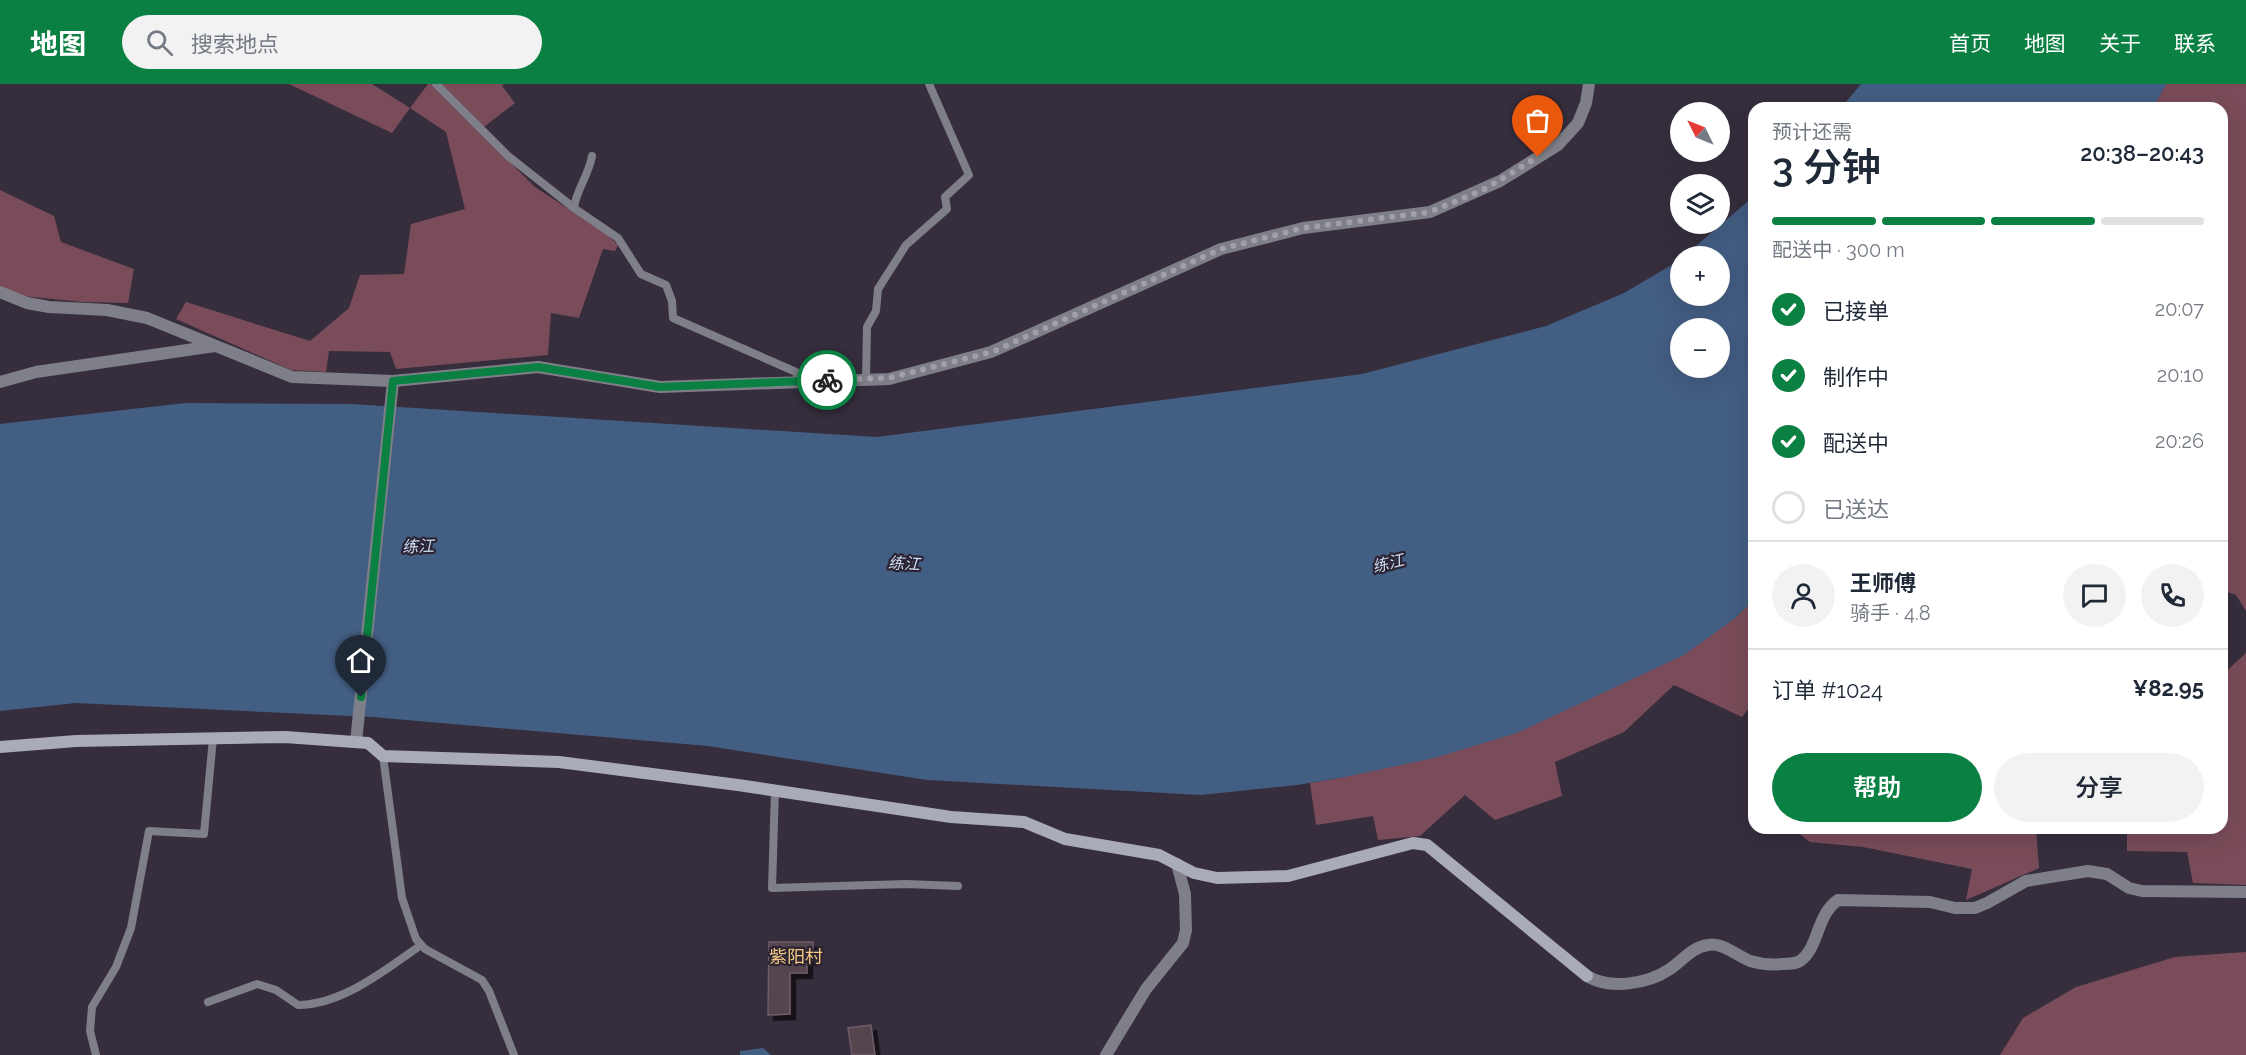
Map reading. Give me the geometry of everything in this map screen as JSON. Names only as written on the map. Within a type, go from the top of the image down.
[{"type":"street","points":[[0,292],[27,303],[48,307],[107,310],[147,318],[292,377],[393,381],[538,367],[660,387],[889,378],[992,352],[1221,249],[1303,228],[1430,212],[1448,206],[1500,181],[1565,139],[1582,114],[1589,84]]},
{"type":"street","points":[[0,382],[36,372],[215,346]]},
{"type":"street","points":[[357,742],[393,381]]},
{"type":"street","points":[[0,747],[76,741],[285,736],[368,743],[383,756],[559,762],[775,790],[951,818],[1024,822],[1058,837],[1159,855],[1194,873],[1217,878],[1288,876],[1402,845],[1420,843],[1427,845],[1587,976],[1605,983],[1632,983],[1645,980],[1669,970],[1690,953],[1708,945],[1721,946],[1756,962],[1795,963],[1805,956],[1824,914],[1838,900],[1930,902],[1955,908],[1975,908],[2026,881],[2088,872],[2107,874],[2130,888],[2142,891],[2246,892]]},
{"type":"street","points":[[1106,1055],[1146,989],[1183,943],[1186,930],[1185,894],[1178,864]]},
{"type":"lane","points":[[436,84],[508,156],[574,208],[618,238],[641,274],[666,285],[672,301],[673,318],[796,372],[799,381]]},
{"type":"lane","points":[[866,379],[867,327],[876,311],[878,289],[906,245],[947,208],[945,197],[969,175],[929,84]]},
{"type":"lane","points":[[574,208],[575,198],[590,170],[592,156]]},
{"type":"lane","points":[[96,1055],[90,1031],[92,1007],[116,967],[131,928],[149,831],[204,834],[213,738]]},
{"type":"lane","points":[[383,756],[402,898],[416,939],[425,949],[482,980],[489,991],[514,1055]]},
{"type":"lane","points":[[775,790],[772,888],[906,884],[958,886]]},
{"type":"lane","points":[[208,1002],[257,984],[276,990],[298,1005],[331,999],[373,979],[421,945]]},
{"type":"shaded area","points":[[289,84],[372,84],[410,108],[392,133]]},
{"type":"shaded area","points":[[428,84],[431,84],[535,187],[607,234],[618,245],[615,251],[603,249],[579,318],[551,313],[548,355],[396,369],[390,352],[329,351],[326,372],[291,370],[176,319],[186,302],[310,341],[349,308],[360,275],[404,274],[411,224],[465,209],[446,132],[410,108]]},
{"type":"shaded area","points":[[441,84],[504,84],[502,86],[515,103],[484,127]]},
{"type":"shaded area","points":[[2166,84],[2246,84],[2246,611],[2236,595],[2228,592],[2228,102],[2156,102]]},
{"type":"shaded area","points":[[0,190],[54,216],[61,242],[134,269],[128,303],[83,302],[22,296],[18,306],[0,298]]},
{"type":"shaded area","points":[[1748,606],[1748,709],[1742,717],[1674,685],[1624,732],[1555,762],[1562,796],[1495,820],[1465,795],[1420,836],[1378,840],[1373,816],[1316,825],[1310,783],[1345,777],[1734,619]]},
{"type":"shaded area","points":[[2246,653],[2246,885],[2193,883],[2187,852],[2127,851],[2127,834],[2228,834],[2228,670]]},
{"type":"shaded area","points":[[1800,834],[2036,834],[2039,868],[1966,900],[1972,869],[1863,847],[1810,842]]},
{"type":"shaded area","points":[[2246,952],[2246,1055],[2000,1055],[2023,1018],[2076,987],[2175,957]]},
{"type":"water","points":[[1861,84],[2166,84],[2156,102],[1846,102]]},
{"type":"water","name":"练江","points":[[1748,201],[1748,606],[1734,619],[1684,655],[1517,733],[1434,758],[1297,785],[1201,795],[927,780],[708,746],[372,717],[76,703],[0,711],[0,424],[185,403],[352,404],[877,437],[1362,374],[1546,326],[1624,293],[1670,266],[1670,306],[1730,306],[1730,246],[1696,246],[1710,234],[1730,234],[1730,217]]},
{"type":"water","points":[[763,1048],[771,1055],[740,1055],[740,1051]]},
{"type":"building","points":[[769,942],[813,942],[813,960],[807,959],[807,973],[790,973],[790,1014],[768,1015]]},
{"type":"building","points":[[871,1025],[875,1055],[852,1055],[848,1028]]},
{"type":"way so far","points":[[827,380],[889,378],[992,352],[1221,249],[1303,228],[1430,212],[1483,190],[1538,157]]},
{"type":"district","name":"紫阳村","points":[[796,957]]},
{"type":"route","points":[[361,697],[393,381],[538,367],[660,387],[730,382],[827,380]]}]
